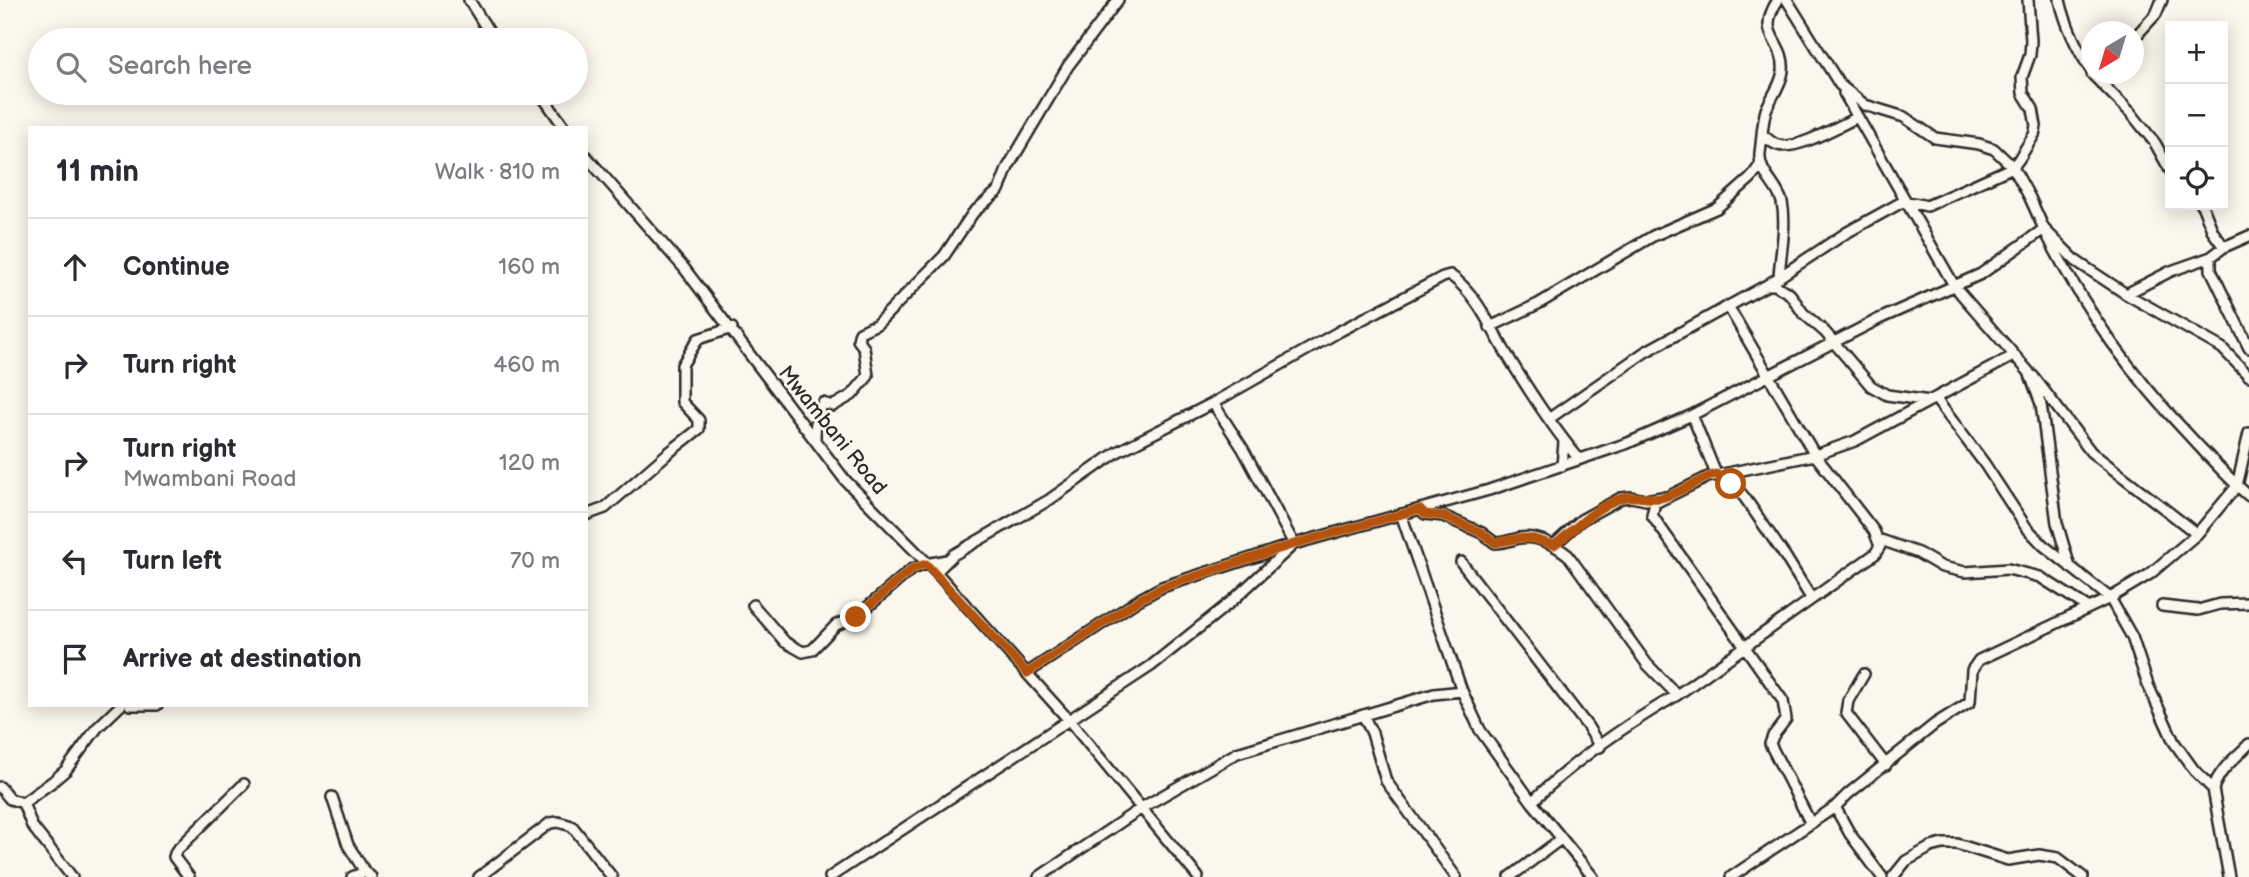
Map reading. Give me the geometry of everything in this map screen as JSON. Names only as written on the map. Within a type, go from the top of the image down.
[{"type":"street","points":[[469,0],[486,28]]},
{"type":"street","points":[[815,440],[818,412],[824,403],[833,406],[845,401],[868,376],[864,348],[858,340],[860,332],[877,324],[944,256],[974,213],[999,190],[1008,167],[1068,66],[1118,0]]},
{"type":"street","points":[[1490,327],[1538,304],[1653,236],[1717,208],[1751,178],[1760,165],[1767,109],[1783,70],[1782,57],[1769,30],[1768,19],[1778,0]]},
{"type":"street","points":[[1787,0],[1840,85],[1955,287],[2029,372],[2091,452],[2197,534]]},
{"type":"street","points":[[1550,418],[1645,352],[1767,285],[1846,233],[1904,201],[1927,206],[2013,167],[2034,135],[2036,126],[2033,109],[2023,93],[2022,77],[2030,55],[2031,41],[2028,0]]},
{"type":"street","points":[[2060,0],[2071,38],[2081,54]]},
{"type":"street","points":[[2144,27],[2156,14],[2162,0]]},
{"type":"street","points":[[2103,84],[2155,143],[2165,161]]},
{"type":"street","points":[[1840,85],[1865,105],[1903,117],[1935,138],[1979,144],[1994,149],[2013,167],[2066,274],[2100,329],[2164,410],[2249,496]]},
{"type":"street","points":[[549,105],[564,126]]},
{"type":"street","points":[[1763,136],[1776,145],[1791,145],[1858,117]]},
{"type":"street","name":"Mwambani Road","points":[[588,158],[684,268],[732,328],[845,480],[936,572],[1068,719],[1198,877]]},
{"type":"street","points":[[1760,165],[1781,200],[1784,218],[1779,278]]},
{"type":"street","points":[[1918,225],[1927,206]]},
{"type":"street","points":[[2204,210],[2213,232],[2224,247]]},
{"type":"street","points":[[1027,673],[1140,599],[1163,587],[1294,544],[1562,466],[1628,443],[1692,415],[1879,319],[1981,274],[2044,229]]},
{"type":"street","points":[[2044,229],[2076,261],[2126,295],[2222,348],[2249,376]]},
{"type":"street","points":[[2126,295],[2171,271],[2211,257],[2224,247],[2249,236]]},
{"type":"street","points":[[2211,257],[2211,270],[2249,348]]},
{"type":"street","points":[[936,572],[947,561],[1049,500],[1118,452],[1213,403],[1340,331],[1450,275],[1468,290],[1564,442],[1579,459]]},
{"type":"street","points":[[1767,285],[1775,285],[1790,294],[1802,313],[1825,332],[1871,386],[1887,394],[1933,400],[1984,463],[2026,527],[2043,545],[2110,598],[2132,637],[2148,685],[2174,742],[2194,770],[2213,789]]},
{"type":"street","points":[[1532,802],[1562,772],[1745,647],[1875,554],[1880,546],[1878,539],[1815,454],[1728,306]]},
{"type":"street","points":[[588,514],[605,508],[699,429],[699,420],[682,402],[682,365],[698,339],[732,328]]},
{"type":"street","points":[[1811,822],[1770,744],[1786,719],[1783,701],[1653,515],[1655,503],[1716,474],[1815,454],[1855,441],[2013,356]]},
{"type":"street","points":[[2029,372],[2041,404],[2046,457],[2057,523],[2070,567]]},
{"type":"street","points":[[1213,403],[1243,449],[1294,544]]},
{"type":"street","points":[[1692,415],[1716,474],[1745,498],[1811,598]]},
{"type":"street","points":[[1731,877],[1746,873],[1811,822],[1835,807],[1935,724],[1970,702],[1972,670],[1979,660],[2110,598],[2150,574],[2197,534],[2237,486],[2249,433]]},
{"type":"street","points":[[1562,466],[1564,442]]},
{"type":"street","points":[[1554,545],[1581,520],[1621,498],[1646,500],[1664,497]]},
{"type":"street","points":[[1420,509],[1425,514],[1443,516],[1482,533],[1495,543],[1520,538],[1534,539],[1554,545],[1568,555],[1647,664],[1677,695]]},
{"type":"street","points":[[1401,514],[1462,691],[1480,730],[1532,802],[1594,877]]},
{"type":"street","points":[[1878,539],[1918,553],[1942,567],[1965,572],[2008,569],[2040,577],[2089,608]]},
{"type":"street","points":[[830,877],[1151,666],[1232,601],[1294,544]]},
{"type":"street","points":[[753,605],[785,642],[803,652],[812,650],[836,625],[856,617],[912,569],[947,561]]},
{"type":"street","points":[[1461,562],[1588,727],[1600,747]]},
{"type":"street","points":[[2162,606],[2198,610],[2220,604],[2249,603]]},
{"type":"street","points":[[1864,674],[1848,701],[1846,713],[1886,765]]},
{"type":"street","points":[[1039,877],[1143,807],[1237,754],[1434,694],[1462,691]]},
{"type":"street","points":[[23,803],[66,770],[97,728],[119,707]]},
{"type":"street","points":[[1363,715],[1372,733],[1386,781],[1457,877]]},
{"type":"street","points":[[2229,877],[2213,789],[2216,779],[2230,761],[2249,744]]},
{"type":"street","points":[[188,877],[174,857],[176,852],[244,784]]},
{"type":"street","points":[[0,787],[10,799],[23,803]]},
{"type":"street","points":[[332,797],[348,845],[368,875],[352,877]]},
{"type":"street","points":[[23,803],[32,826],[72,877]]},
{"type":"street","points":[[1835,807],[1850,834],[1882,877]]},
{"type":"street","points":[[479,877],[550,823],[558,822],[572,826],[612,877]]},
{"type":"street","points":[[1510,877],[1561,839]]},
{"type":"street","points":[[1893,877],[1906,861],[1931,847],[1957,844],[2008,860],[2039,855],[2058,859],[2083,877]]},
{"type":"route","points":[[856,617],[912,569],[926,564],[1027,673],[1140,599],[1163,587],[1294,544],[1401,514],[1420,509],[1430,516],[1443,516],[1482,533],[1495,543],[1520,538],[1545,541],[1554,545],[1581,520],[1621,498],[1646,500],[1664,497],[1716,474],[1731,484]]}]
